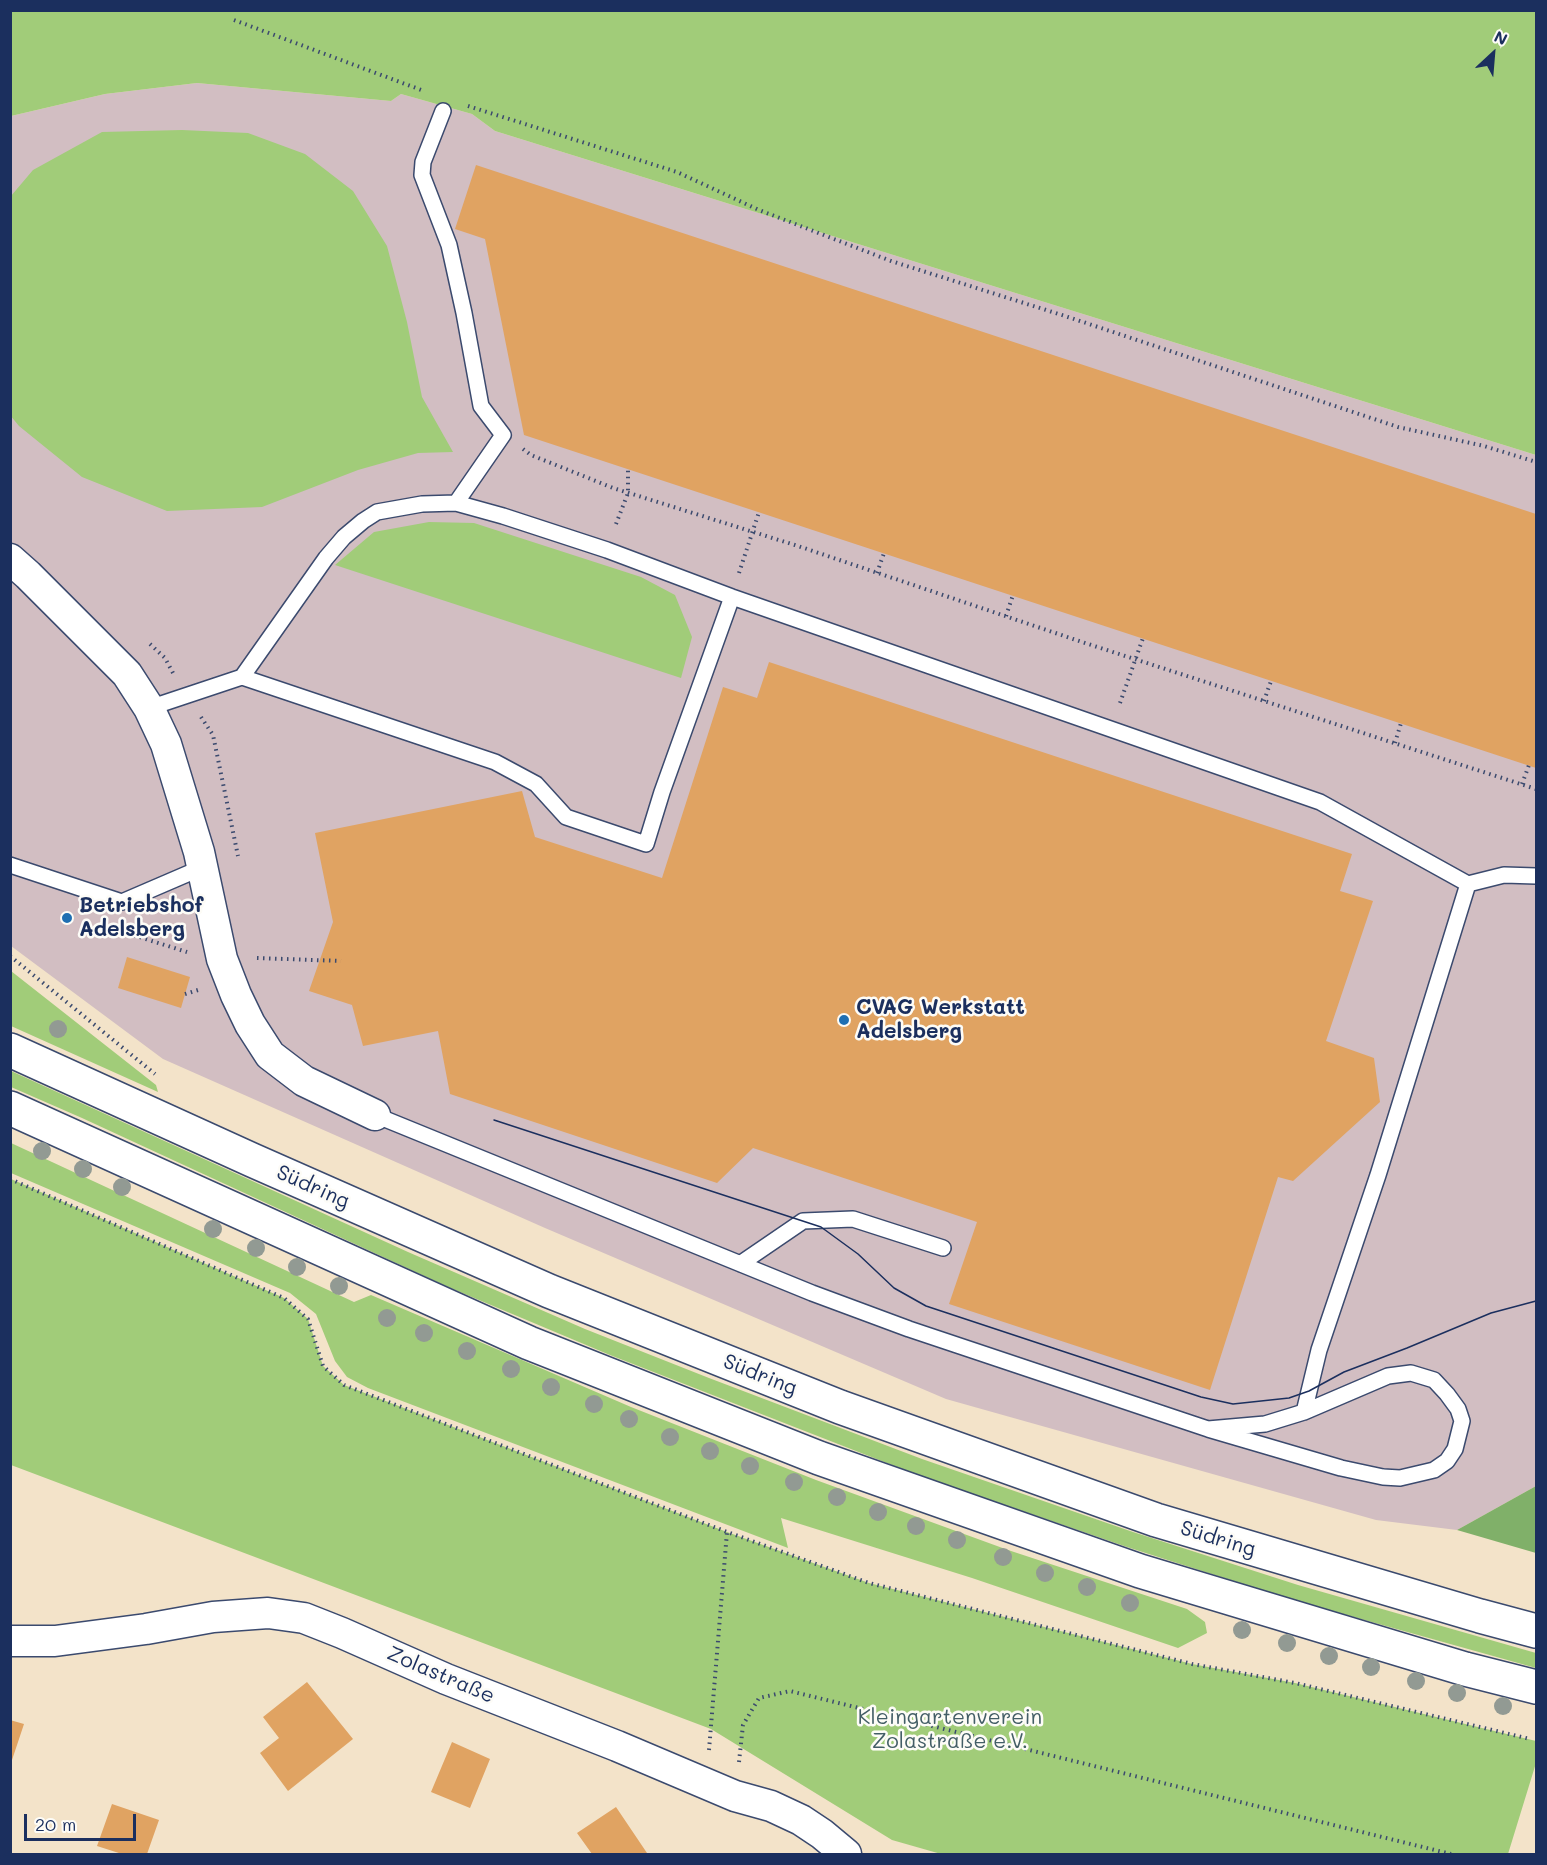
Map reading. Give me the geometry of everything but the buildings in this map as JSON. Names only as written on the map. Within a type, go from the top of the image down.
[{"type":"main road","name":"Südring","points":[[10,1050],[549,1291],[840,1407],[1156,1520],[1536,1631]]},
{"type":"main road","points":[[10,1108],[529,1342],[819,1458],[1140,1571],[1465,1669],[1536,1687]]},
{"type":"street","points":[[10,560],[28,575],[126,674],[149,708],[166,744],[199,852],[222,959],[250,1024],[270,1055],[304,1081],[375,1115]]},
{"type":"street","name":"Zolastraße","points":[[10,1641],[55,1641],[147,1629],[213,1617],[268,1612],[303,1618],[342,1632],[446,1679],[735,1796],[771,1806],[801,1820],[846,1854]]},
{"type":"lane","points":[[443,111],[423,162],[423,175],[449,245],[481,406],[503,435],[456,503]]},
{"type":"lane","points":[[149,708],[242,677],[326,558],[344,537],[363,521],[377,512],[422,504],[456,503],[607,550],[732,597],[1320,802],[1468,884],[1504,875],[1536,876]]},
{"type":"lane","points":[[242,677],[495,762],[536,784],[566,817],[646,844],[662,792],[732,597]]},
{"type":"lane","points":[[10,865],[122,902],[201,868]]},
{"type":"lane","points":[[1304,1412],[1319,1350],[1378,1174],[1468,884]]},
{"type":"lane","points":[[375,1115],[812,1293],[909,1329],[1208,1429],[1341,1468],[1383,1477],[1400,1478],[1434,1470],[1447,1461],[1455,1449],[1462,1421],[1453,1401],[1434,1380],[1411,1373],[1388,1376],[1304,1412],[1265,1424],[1208,1429]]},
{"type":"lane","points":[[740,1264],[803,1221],[853,1219],[943,1248]]},
{"type":"path","points":[[234,20],[425,91]]},
{"type":"path","points":[[458,103],[677,172],[759,210],[891,261],[1065,316],[1398,427],[1484,446],[1536,462]]},
{"type":"path","points":[[503,435],[531,455],[628,493],[1536,789]]},
{"type":"path","points":[[607,550],[628,493],[628,469]]},
{"type":"path","points":[[732,597],[759,512]]},
{"type":"path","points":[[877,573],[884,553]]},
{"type":"path","points":[[1006,616],[1013,595]]},
{"type":"path","points":[[1111,729],[1143,638]]},
{"type":"path","points":[[1264,701],[1271,681]]},
{"type":"path","points":[[1395,743],[1401,723]]},
{"type":"path","points":[[1522,784],[1529,765]]},
{"type":"path","points":[[108,927],[183,952],[222,959],[341,961]]},
{"type":"path","points":[[10,956],[163,1080]]},
{"type":"path","points":[[10,1179],[284,1298],[308,1319],[323,1366],[344,1385],[728,1532],[869,1583],[1192,1664],[1295,1683],[1530,1739]]},
{"type":"path","points":[[706,1783],[728,1532]]},
{"type":"path","points":[[735,1796],[744,1725],[759,1698],[790,1691],[1451,1854]]},
{"type":"shaded area","points":[[197,83],[391,101],[401,94],[472,114],[495,131],[1536,455],[1536,1486],[1457,1530],[1376,1520],[946,1399],[545,1228],[163,1059],[11,946],[11,116],[105,94]]},
{"type":"green space","points":[[10,11],[1536,11],[1536,455],[495,131],[472,114],[401,94],[391,101],[197,83],[105,94],[11,116]]},
{"type":"green space","points":[[182,130],[248,133],[305,154],[353,191],[387,246],[407,322],[422,397],[453,452],[418,453],[358,470],[262,507],[167,511],[82,477],[19,426],[10,415],[11,196],[33,170],[102,132]]},
{"type":"green space","points":[[429,522],[474,523],[641,577],[675,595],[692,637],[681,678],[335,565],[374,532]]},
{"type":"green space","points":[[11,971],[156,1085],[158,1092],[11,1026]]},
{"type":"green space","points":[[11,1071],[408,1252],[585,1329],[709,1378],[922,1459],[1133,1532],[1298,1585],[1536,1653],[1536,1668],[1293,1600],[1127,1547],[915,1474],[610,1355],[448,1287],[11,1087]]},
{"type":"green space","points":[[11,1143],[354,1302],[371,1295],[631,1407],[816,1480],[1008,1550],[1187,1609],[1205,1622],[1207,1633],[1178,1648],[972,1578],[781,1518],[788,1548],[368,1388],[347,1377],[335,1361],[316,1314],[290,1293],[11,1173]]},
{"type":"green space","name":"Kleingartenverein Zolastraße e.V.","points":[[11,1179],[284,1298],[308,1319],[323,1366],[344,1385],[727,1532],[869,1583],[1192,1664],[1295,1683],[1536,1741],[1536,1763],[1508,1854],[941,1854],[892,1840],[711,1729],[11,1465]]},
{"type":"green space","points":[[1536,1486],[1536,1553],[1457,1530]]},
{"type":"tram line","points":[[494,1120],[821,1227],[858,1254],[894,1288],[926,1306],[1201,1397],[1233,1404],[1289,1398],[1309,1391],[1344,1372],[1491,1313],[1536,1301]]},
{"type":"place","name":"Betriebshof Adelsberg","points":[[67,918]]},
{"type":"place","name":"CVAG Werkstatt Adelsberg","points":[[844,1020]]}]
